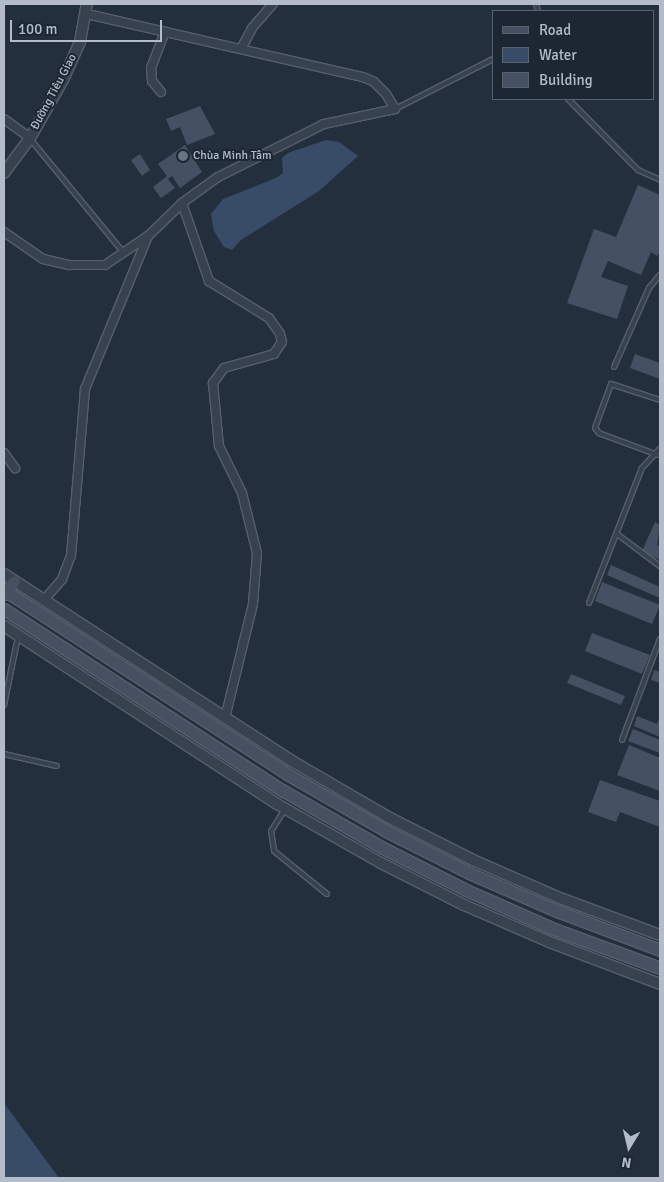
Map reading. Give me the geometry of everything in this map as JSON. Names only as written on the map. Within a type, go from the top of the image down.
[{"type":"main road","points":[[9,577],[4,592],[287,774],[386,831],[557,911],[660,950]]},
{"type":"main road","points":[[4,609],[282,790],[383,848],[546,925],[660,968]]},
{"type":"street","points":[[241,49],[252,28],[273,4]]},
{"type":"street","points":[[4,232],[43,259],[69,265],[105,266],[148,236],[182,203],[218,177],[324,124],[395,110],[386,94],[374,82],[363,77],[165,32],[87,9]]},
{"type":"street","name":"Đường Tiêu Giao","points":[[4,173],[30,138],[63,80],[80,42],[87,9]]},
{"type":"street","points":[[161,92],[152,81],[150,68],[165,32]]},
{"type":"street","points":[[4,119],[30,138]]},
{"type":"street","points":[[182,203],[209,281],[268,318],[280,334],[282,342],[274,354],[224,368],[213,383],[219,446],[242,493],[257,553],[253,604],[226,718]]},
{"type":"street","points":[[44,600],[62,579],[71,556],[85,389],[148,236]]},
{"type":"street","points":[[4,453],[16,468]]},
{"type":"street","points":[[9,577],[226,718],[390,818],[464,855],[560,898],[660,935]]},
{"type":"street","points":[[4,626],[285,808],[381,863],[464,905],[552,943],[660,984]]},
{"type":"lane","points":[[395,110],[492,60]]},
{"type":"lane","points":[[569,100],[638,170],[660,180]]},
{"type":"lane","points":[[30,138],[124,254]]},
{"type":"lane","points":[[614,367],[649,288],[660,275]]},
{"type":"lane","points":[[658,455],[599,433],[595,428],[611,384],[660,400]]},
{"type":"lane","points":[[589,603],[642,468],[658,455],[660,449]]},
{"type":"lane","points":[[617,534],[660,566]]},
{"type":"lane","points":[[4,705],[18,635]]},
{"type":"lane","points":[[622,740],[660,640]]},
{"type":"lane","points":[[4,754],[57,766]]},
{"type":"lane","points":[[285,808],[271,831],[274,851],[327,894]]},
{"type":"water","points":[[326,140],[339,142],[358,156],[319,191],[241,240],[232,250],[224,247],[214,231],[211,214],[223,199],[276,178],[283,173],[282,158],[288,153]]},
{"type":"water","points":[[4,1103],[59,1178],[4,1178]]},
{"type":"building","points":[[200,106],[215,134],[187,145],[180,127],[171,131],[166,119]]},
{"type":"building","points":[[185,145],[202,172],[180,188],[172,176],[168,179],[175,188],[161,198],[153,187],[167,176],[158,164]]},
{"type":"building","points":[[140,154],[150,170],[142,176],[131,160]]},
{"type":"building","points":[[638,185],[660,195],[660,252],[657,256],[651,252],[641,275],[608,261],[601,277],[628,286],[617,319],[567,303],[594,229],[616,237]]},
{"type":"building","points":[[635,354],[660,363],[660,379],[630,368]]},
{"type":"building","points":[[655,522],[660,525],[657,545],[660,547],[660,560],[642,551]]},
{"type":"building","points":[[611,565],[660,587],[660,598],[607,575]]},
{"type":"building","points":[[602,582],[660,605],[652,624],[595,601]]},
{"type":"building","points":[[592,633],[650,655],[642,674],[585,651]]},
{"type":"building","points":[[654,670],[660,672],[660,683],[651,680]]},
{"type":"building","points":[[571,674],[625,696],[621,705],[567,683]]},
{"type":"building","points":[[637,716],[657,724],[660,716],[660,737],[634,726]]},
{"type":"building","points":[[633,729],[660,740],[660,753],[628,741]]},
{"type":"building","points":[[629,745],[660,758],[660,791],[617,775]]},
{"type":"building","points":[[600,780],[660,801],[660,827],[620,812],[616,822],[588,812]]},
{"type":"place","name":"Chùa Minh Tâm","points":[[183,156]]}]
